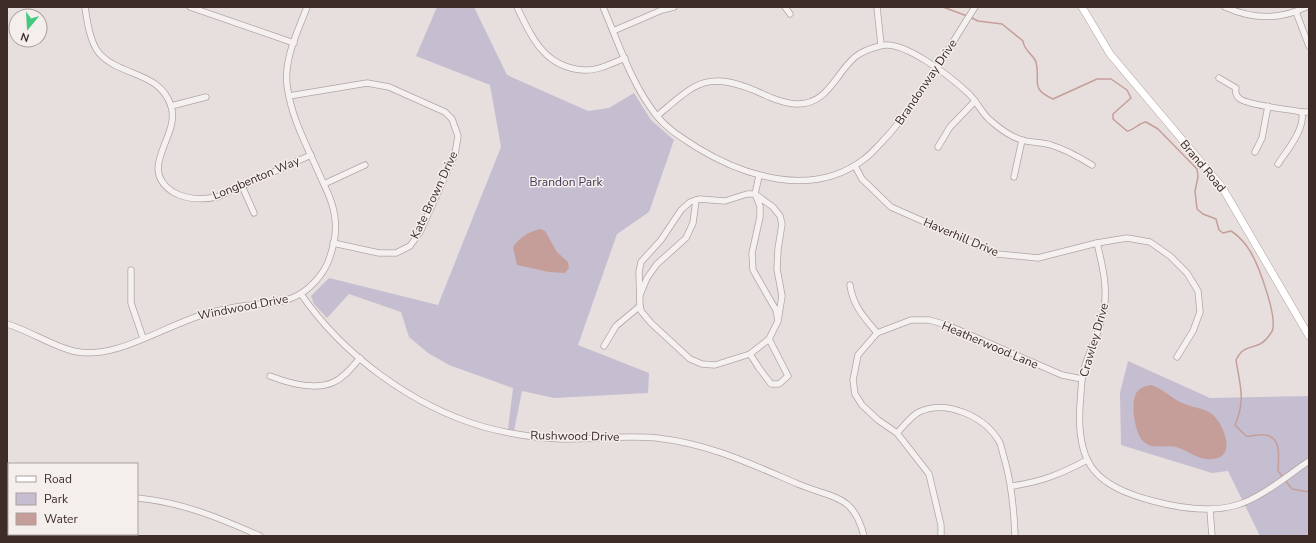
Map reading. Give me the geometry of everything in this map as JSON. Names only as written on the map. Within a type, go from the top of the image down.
[{"type":"main road","name":"Brand Road","points":[[1082,7],[1110,54],[1222,187],[1309,336]]},
{"type":"street","name":"Longbenton Way","points":[[85,7],[91,38],[99,53],[112,64],[147,78],[162,89],[171,106],[172,120],[169,133],[160,155],[158,171],[165,186],[179,195],[203,200],[217,197],[311,155]]},
{"type":"street","points":[[190,7],[294,43]]},
{"type":"street","name":"Windwood Drive","points":[[7,324],[73,351],[86,353],[113,351],[197,316],[230,308],[272,304],[301,294],[316,280],[325,268],[333,243],[335,218],[324,184],[297,124],[289,96],[288,67],[294,43],[307,7]]},
{"type":"street","points":[[517,7],[537,46],[556,64],[584,71],[610,65],[625,58]]},
{"type":"street","name":"Brandonway Drive","points":[[603,7],[640,93],[657,116],[673,132],[711,156],[759,176],[783,180],[808,180],[828,176],[855,166],[865,159],[900,123],[974,9]]},
{"type":"street","points":[[613,31],[662,10],[674,7]]},
{"type":"street","points":[[785,7],[790,14]]},
{"type":"street","points":[[877,7],[881,45]]},
{"type":"street","points":[[1225,7],[1258,17],[1272,17],[1296,12],[1306,7]]},
{"type":"street","points":[[1296,12],[1309,46]]},
{"type":"street","points":[[657,116],[686,91],[710,80],[737,84],[786,103],[809,102],[819,98],[836,82],[847,65],[856,55],[881,45],[893,45],[912,53],[953,80],[975,101],[990,120],[1014,138],[1056,147],[1074,153],[1092,165]]},
{"type":"street","points":[[1220,78],[1236,88],[1237,95],[1241,99],[1268,106],[1309,112]]},
{"type":"street","name":"Kate Brown Drive","points":[[289,96],[367,83],[389,87],[445,112],[452,119],[458,136],[455,154],[420,232],[410,246],[396,253],[379,253],[333,243]]},
{"type":"street","points":[[171,106],[206,97]]},
{"type":"street","points":[[938,147],[950,127],[975,101]]},
{"type":"street","points":[[1255,152],[1262,138],[1268,106]]},
{"type":"street","points":[[1278,164],[1300,126],[1303,117],[1302,112]]},
{"type":"street","points":[[1014,177],[1022,140]]},
{"type":"street","points":[[324,184],[365,165]]},
{"type":"street","name":"Haverhill Drive","points":[[855,166],[862,179],[891,207],[997,254],[1038,258],[1097,243],[1127,238],[1150,242],[1170,256],[1187,273],[1198,291],[1200,312],[1193,331],[1177,357]]},
{"type":"street","points":[[759,176],[755,194],[760,206],[760,217],[752,253],[753,270],[776,310],[778,321]]},
{"type":"street","points":[[242,186],[254,213]]},
{"type":"street","points":[[747,194],[755,194],[773,207],[780,216],[782,224],[777,256],[777,270],[782,296],[778,321],[769,339],[750,354],[715,365],[702,364],[690,359],[651,323],[641,311],[640,306],[639,272],[641,262],[661,240],[681,210],[690,202],[696,200],[725,201],[747,194]]},
{"type":"street","points":[[640,297],[647,278],[657,264],[686,238],[693,223],[696,200]]},
{"type":"street","name":"Crawley Drive","points":[[1086,460],[1080,440],[1082,379],[1092,345],[1100,325],[1106,293],[1097,243]]},
{"type":"street","points":[[131,270],[132,303],[143,338]]},
{"type":"street","points":[[850,285],[852,297],[857,308],[877,334]]},
{"type":"street","name":"Rushwood Drive","points":[[301,294],[315,314],[360,358],[392,384],[448,414],[485,427],[521,435],[544,438],[656,438],[696,444],[726,453],[805,487],[830,494],[848,503],[860,519],[864,536]]},
{"type":"street","points":[[604,346],[616,326],[640,306]]},
{"type":"street","name":"Heatherwood Lane","points":[[941,536],[941,525],[929,474],[897,433],[878,420],[862,405],[856,394],[853,380],[858,355],[877,334],[911,320],[929,320],[947,325],[1062,375],[1082,379]]},
{"type":"street","points":[[750,354],[771,384],[779,384],[788,376],[769,339]]},
{"type":"street","points":[[270,376],[287,383],[320,385],[334,382],[346,374],[360,358]]},
{"type":"street","points":[[897,433],[919,413],[939,407],[960,411],[975,418],[990,429],[1000,444],[1012,486],[1015,536]]},
{"type":"street","points":[[1012,486],[1036,482],[1061,474],[1086,460],[1096,473],[1111,487],[1131,496],[1169,506],[1210,510],[1237,505],[1272,486],[1309,461]]},
{"type":"street","points":[[138,498],[166,502],[194,509],[260,536]]},
{"type":"street","points":[[1210,510],[1212,536]]},
{"type":"green space","name":"Brandon Park","points":[[437,7],[474,7],[507,75],[588,111],[609,108],[634,93],[651,120],[674,140],[649,212],[617,234],[578,345],[649,373],[648,393],[554,398],[522,391],[514,431],[508,429],[513,388],[449,365],[428,353],[409,337],[401,312],[349,294],[327,318],[314,304],[311,296],[329,278],[438,305],[501,147],[490,85],[416,56]]},
{"type":"green space","points":[[1128,361],[1210,398],[1309,396],[1309,536],[1260,536],[1228,471],[1212,473],[1121,445],[1120,393]]},
{"type":"water","points":[[540,229],[545,231],[557,252],[568,262],[569,268],[565,273],[549,272],[517,265],[513,247],[518,240],[525,235]]},
{"type":"water","points":[[1151,385],[1160,389],[1176,400],[1203,409],[1213,415],[1224,433],[1226,440],[1225,453],[1220,457],[1213,459],[1204,459],[1175,447],[1157,447],[1148,445],[1144,442],[1136,427],[1133,406],[1136,394],[1139,390],[1143,387]]},
{"type":"waterway","points":[[943,7],[967,16]]},
{"type":"waterway","points":[[970,17],[978,21],[1002,24],[1023,41],[1025,47],[1036,62],[1038,88],[1053,99],[1097,79],[1111,79],[1127,90],[1131,98],[1113,114],[1113,119],[1127,131],[1146,122],[1158,129],[1197,169],[1198,177],[1195,191],[1197,209],[1203,214],[1216,219],[1219,230],[1223,233],[1231,231],[1244,243],[1254,258],[1267,292],[1273,317],[1273,327],[1271,333],[1262,343],[1241,352],[1236,360],[1241,400],[1235,425],[1246,436],[1266,435],[1275,441],[1279,458],[1278,471],[1283,477]]},
{"type":"waterway","points":[[1285,480],[1292,489],[1309,492]]}]
